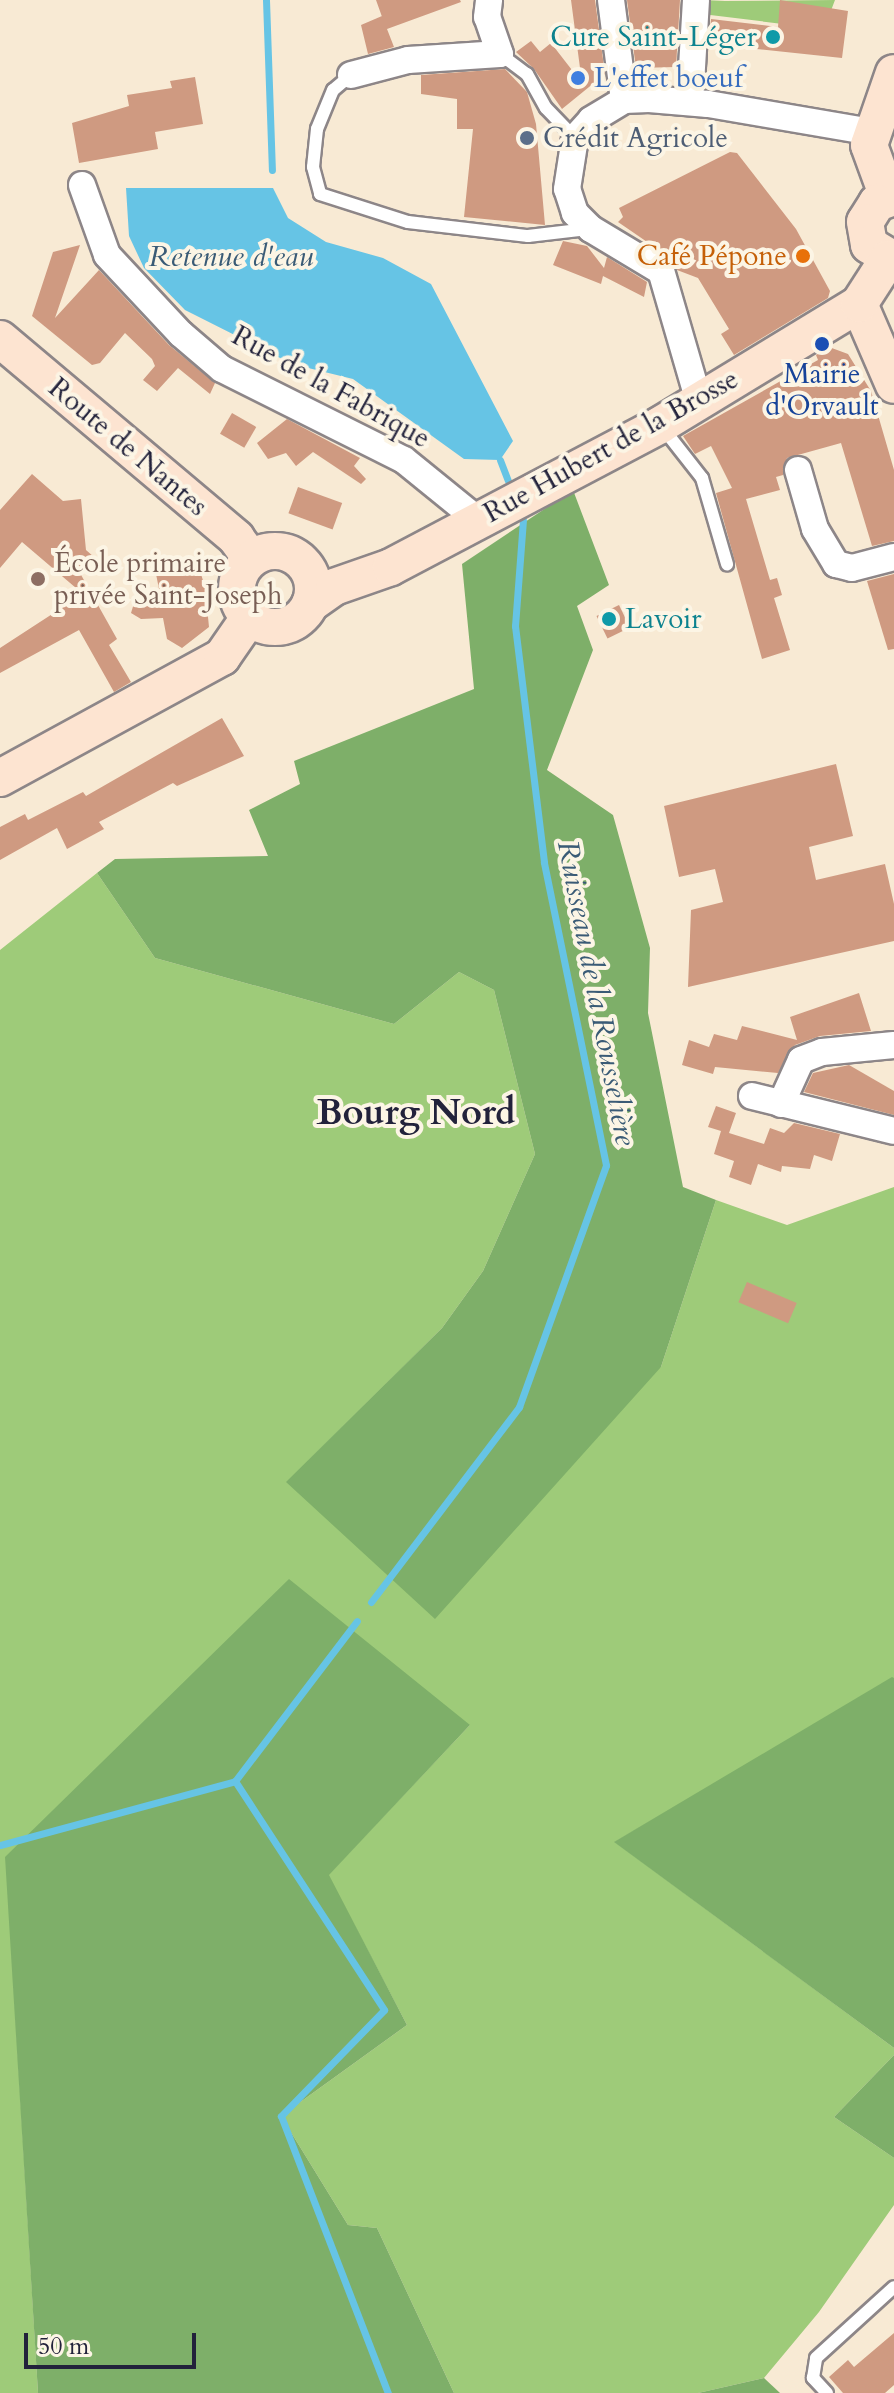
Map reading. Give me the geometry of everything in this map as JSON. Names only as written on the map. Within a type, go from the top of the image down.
[{"type":"main road","points":[[894,73],[869,145],[891,197],[869,211],[865,222],[869,245],[891,259],[859,304],[894,385]]},
{"type":"main road","name":"Rue Hubert de la Brosse","points":[[310,604],[359,577],[391,567],[660,425],[698,398],[859,304]]},
{"type":"main road","name":"Route de Nantes","points":[[0,339],[236,538],[251,559]]},
{"type":"main road","points":[[262,553],[287,553],[307,568],[313,592],[302,616],[276,628],[249,618],[237,594],[237,580],[251,559],[262,553]]},
{"type":"main road","name":"Rue Hubert de la Brosse","points":[[307,568],[359,577]]},
{"type":"main road","points":[[0,778],[222,657],[249,618]]},
{"type":"street","points":[[351,75],[408,60],[500,54],[487,17],[489,0]]},
{"type":"street","points":[[611,0],[624,100]]},
{"type":"street","points":[[690,101],[696,0]]},
{"type":"street","points":[[698,398],[661,271],[591,229],[575,213],[567,189],[575,138],[591,120],[624,100],[690,101],[871,132]]},
{"type":"street","name":"Rue de la Fabrique","points":[[82,185],[107,255],[181,334],[222,369],[502,508]]},
{"type":"street","points":[[798,470],[815,529],[836,564],[852,568],[894,557]]},
{"type":"street","points":[[781,1104],[801,1060],[822,1052],[894,1045]]},
{"type":"street","points":[[752,1096],[894,1131]]},
{"type":"lane","points":[[500,54],[527,74],[546,108],[575,138]]},
{"type":"lane","points":[[351,75],[333,90],[317,129],[313,167],[320,194],[423,224],[528,236],[591,229]]},
{"type":"lane","points":[[660,425],[702,478],[727,564]]},
{"type":"lane","points":[[827,2393],[813,2378],[816,2358],[889,2291],[894,2307]]},
{"type":"green space","points":[[702,0],[835,0],[824,29],[702,14]]},
{"type":"green space","points":[[573,490],[609,585],[577,606],[593,650],[547,770],[613,815],[650,948],[648,1013],[683,1187],[716,1200],[661,1367],[435,1619],[286,1482],[442,1328],[483,1271],[535,1154],[494,990],[459,972],[394,1024],[155,958],[97,873],[115,859],[268,856],[249,810],[300,784],[294,761],[474,689],[462,564]]},
{"type":"green space","points":[[97,873],[155,958],[394,1024],[459,972],[494,990],[535,1154],[483,1271],[442,1328],[287,1482],[661,1367],[716,1200],[787,1225],[894,1187],[894,1678],[615,1842],[894,2048],[894,2055],[834,2117],[894,2158],[894,2205],[819,2312],[764,2378],[698,2393],[454,2393],[377,2228],[348,2225],[281,2116],[407,2025],[328,1875],[470,1725],[6,1857],[38,2393],[0,2393],[0,950]]},
{"type":"green space","points":[[289,1579],[470,1725],[329,1875],[407,2025],[281,2116],[348,2225],[377,2228],[454,2393],[38,2393],[5,1857]]},
{"type":"green space","points":[[894,1678],[894,2048],[614,1842]]},
{"type":"green space","points":[[894,2055],[894,2158],[834,2117]]},
{"type":"green space","points":[[764,2378],[780,2393],[698,2393]]},
{"type":"water","name":"Retenue d'eau","points":[[126,188],[273,188],[288,218],[326,242],[383,258],[431,284],[513,441],[500,460],[464,459],[353,379],[292,364],[185,310],[144,268],[129,236]]},
{"type":"building","points":[[376,0],[461,2],[387,29],[394,47],[368,54],[361,25],[382,16]]},
{"type":"building","points":[[571,0],[595,0],[605,74],[562,109],[534,69],[516,52],[531,41],[540,52],[551,43],[582,83]]},
{"type":"building","points":[[627,0],[680,0],[676,67],[636,68]]},
{"type":"building","name":"Cure Saint-Léger","points":[[780,0],[848,11],[842,58],[709,44],[711,19],[778,27]]},
{"type":"building","points":[[505,69],[527,92],[536,124],[545,225],[464,217],[473,129],[457,129],[457,99],[421,94],[421,75]]},
{"type":"building","points":[[195,77],[203,124],[155,132],[158,149],[79,163],[72,123],[129,106],[127,95],[172,88],[170,81]]},
{"type":"building","points":[[730,152],[737,153],[796,229],[830,291],[828,298],[734,355],[721,334],[729,329],[698,278],[677,270],[669,257],[618,222],[623,217],[619,208]]},
{"type":"building","points":[[563,241],[587,246],[604,268],[607,257],[647,282],[644,297],[603,276],[601,284],[553,265]]},
{"type":"building","points":[[80,245],[55,318],[99,270],[169,345],[215,383],[210,394],[178,368],[157,391],[143,380],[155,366],[152,359],[125,333],[100,363],[92,365],[32,316],[53,252]]},
{"type":"building","points":[[829,347],[848,354],[871,391],[894,470],[894,541],[872,546],[841,443],[787,458],[783,475],[776,477],[780,490],[746,499],[770,580],[777,578],[782,595],[774,598],[790,650],[762,659],[716,493],[732,488],[711,446],[695,454],[683,436],[818,360],[816,355]]},
{"type":"building","points":[[232,413],[256,427],[244,448],[220,434]]},
{"type":"building","points":[[287,419],[360,458],[354,466],[366,479],[361,484],[313,452],[296,466],[286,453],[268,459],[257,443]]},
{"type":"building","points":[[32,474],[63,501],[81,499],[86,550],[94,557],[80,573],[117,639],[109,645],[131,682],[114,692],[79,630],[0,673],[0,648],[83,594],[22,542],[0,568],[0,510]]},
{"type":"building","points":[[298,487],[342,503],[333,529],[288,513]]},
{"type":"building","points":[[168,560],[201,574],[205,587],[209,627],[182,648],[167,639],[163,618],[141,619],[131,613],[135,600],[160,594],[156,574]]},
{"type":"building","points":[[894,574],[894,649],[888,650],[867,581]]},
{"type":"building","points":[[619,605],[630,627],[607,638],[597,616]]},
{"type":"building","points":[[222,718],[244,756],[177,786],[173,783],[99,822],[104,829],[67,849],[57,828],[0,860],[0,827],[25,814],[28,820],[83,792],[86,796]]},
{"type":"building","points":[[836,764],[853,836],[809,847],[816,880],[885,864],[894,904],[894,941],[688,987],[691,910],[723,902],[715,869],[679,877],[664,806]]},
{"type":"building","points":[[859,993],[871,1031],[820,1036],[795,1045],[778,1073],[715,1067],[713,1074],[682,1065],[689,1040],[709,1047],[714,1034],[737,1040],[742,1026],[797,1040],[790,1017]]},
{"type":"building","points":[[849,1065],[894,1091],[894,1115],[804,1092],[813,1073]]},
{"type":"building","points":[[716,1106],[736,1113],[729,1133],[764,1144],[770,1128],[784,1133],[794,1123],[840,1134],[832,1161],[814,1155],[810,1169],[782,1166],[781,1172],[758,1164],[751,1185],[729,1177],[734,1161],[714,1154],[721,1131],[708,1127]]},
{"type":"building","points":[[747,1282],[797,1303],[788,1323],[738,1302]]},
{"type":"building","points":[[894,2333],[894,2385],[885,2393],[843,2393],[829,2377],[848,2360],[854,2367]]},
{"type":"waterway","points":[[266,0],[272,170]]},
{"type":"waterway","points":[[500,460],[508,481]]},
{"type":"waterway","name":"Ruisseau de la Rousselière","points":[[371,1602],[519,1407],[606,1165],[544,862],[515,626],[523,520]]},
{"type":"waterway","points":[[0,1845],[235,1781],[357,1621]]},
{"type":"waterway","name":"Ruisseau de la Rousselière","points":[[235,1781],[384,2010],[281,2116],[388,2393]]},
{"type":"place","name":"Cure Saint-Léger","points":[[773,37]]},
{"type":"place","name":"L'effet boeuf","points":[[578,78]]},
{"type":"place","name":"Crédit Agricole","points":[[527,138]]},
{"type":"place","name":"Café Pépone","points":[[803,256]]},
{"type":"place","name":"Mairie d'Orvault","points":[[822,344]]},
{"type":"place","name":"École primaire privée Saint-Joseph","points":[[38,579]]},
{"type":"place","name":"Lavoir","points":[[609,619]]},
{"type":"district","name":"Bourg Nord","points":[[416,1113]]}]
